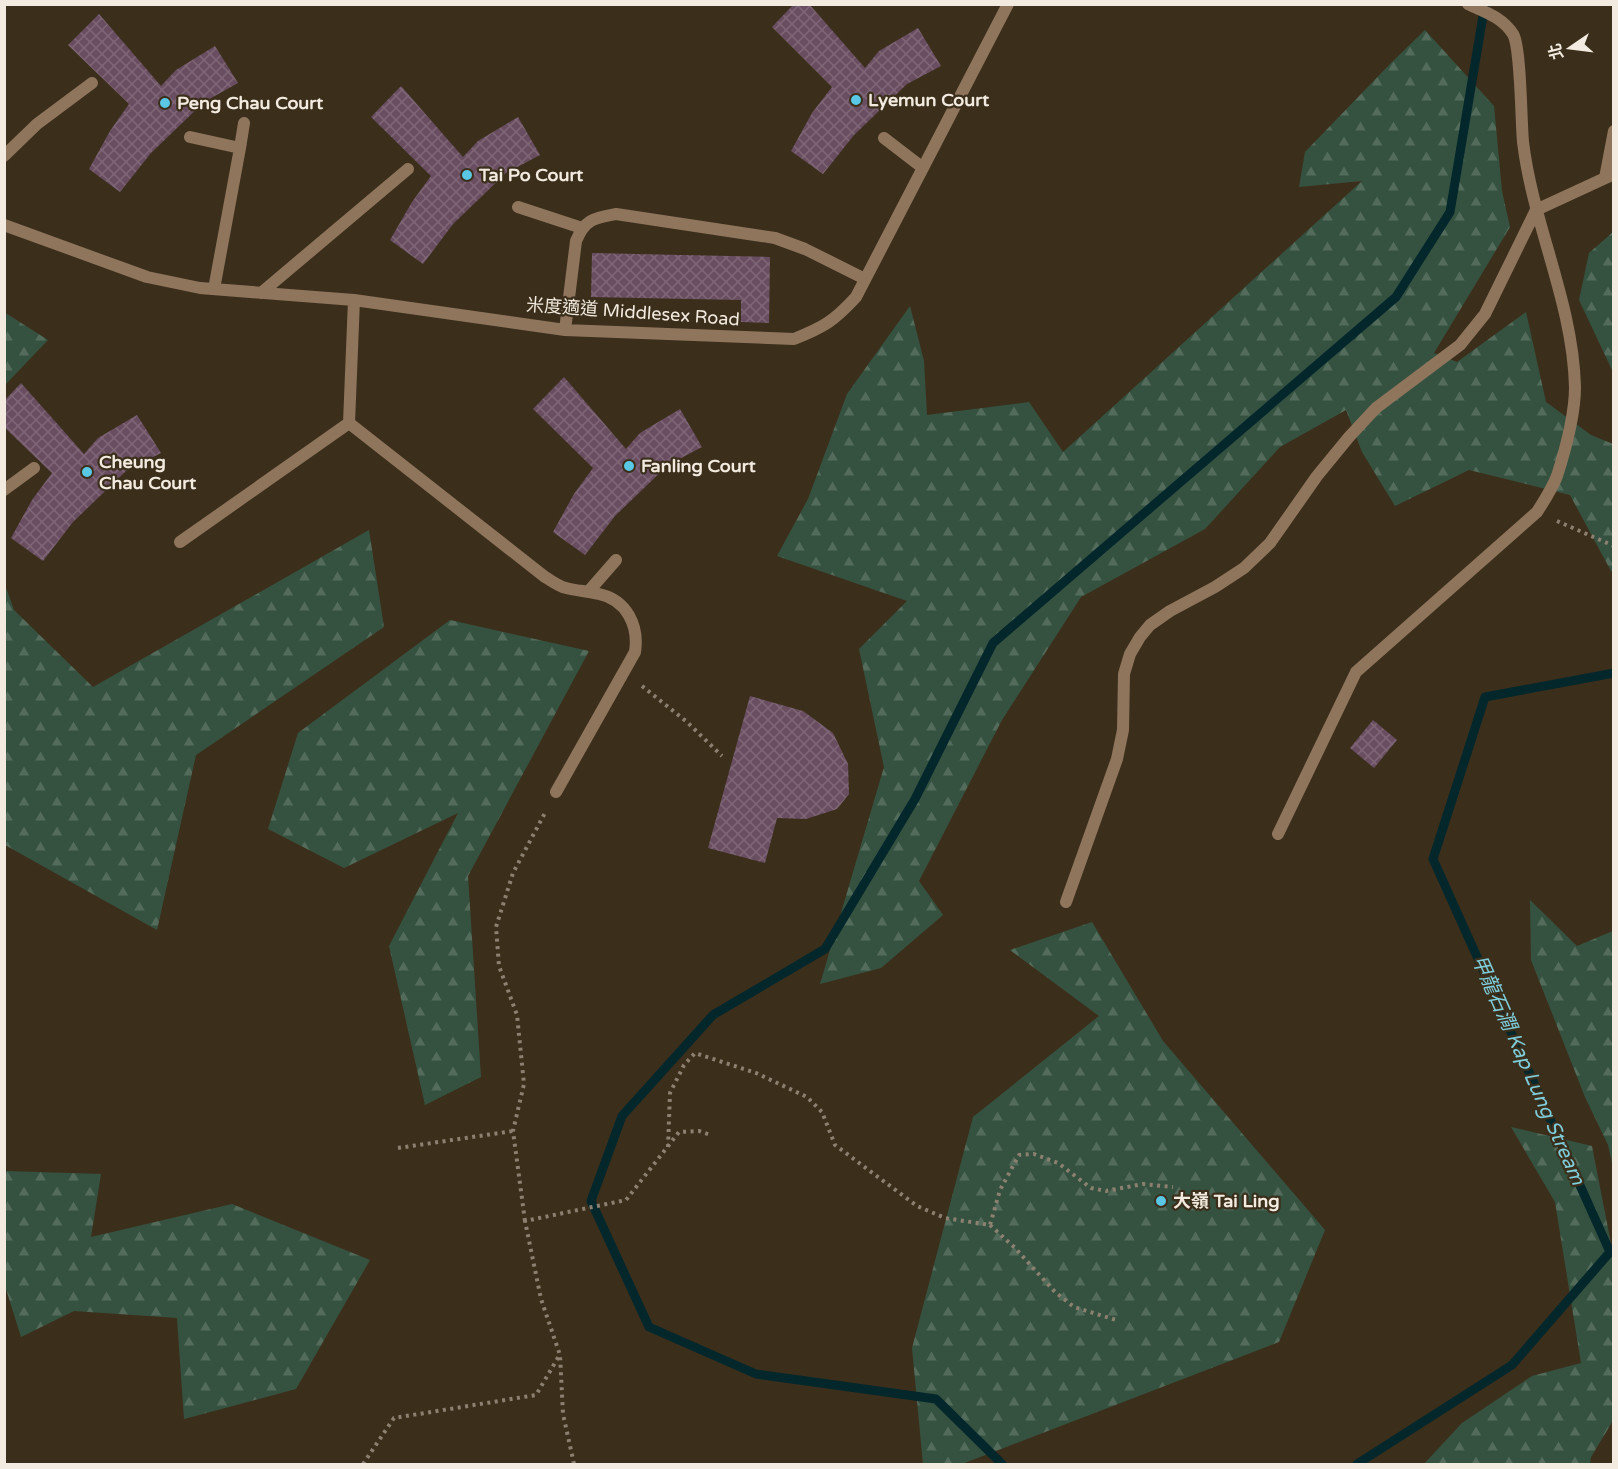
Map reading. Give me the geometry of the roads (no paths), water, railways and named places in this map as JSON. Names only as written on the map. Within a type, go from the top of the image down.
[{"type":"lane","name":"米度適道 Middlesex Road","points":[[4,225],[147,278],[214,289],[354,300],[565,330],[794,339],[836,319],[856,297],[1008,4]]},
{"type":"lane","points":[[1278,834],[1356,672],[1537,512],[1556,478],[1569,427],[1575,389],[1572,342],[1536,210],[1523,145],[1514,35],[1498,17],[1468,4]]},
{"type":"lane","points":[[4,156],[37,124],[92,83]]},
{"type":"lane","points":[[214,289],[244,123]]},
{"type":"lane","points":[[1066,902],[1118,759],[1123,730],[1124,674],[1140,637],[1150,625],[1170,611],[1215,587],[1244,568],[1270,543],[1317,476],[1349,436],[1376,408],[1460,345],[1485,314],[1536,210],[1609,176],[1614,130]]},
{"type":"lane","points":[[189,136],[240,148]]},
{"type":"lane","points":[[884,138],[923,168]]},
{"type":"lane","points":[[261,293],[408,169]]},
{"type":"lane","points":[[518,207],[582,228]]},
{"type":"lane","points":[[565,330],[576,241],[582,228],[591,220],[616,214],[775,238],[806,249],[865,279]]},
{"type":"lane","points":[[349,423],[354,300]]},
{"type":"lane","points":[[180,542],[349,423]]},
{"type":"lane","points":[[349,423],[545,577],[563,588],[601,594],[624,608],[635,626],[636,652],[556,792]]},
{"type":"lane","points":[[4,490],[34,468]]},
{"type":"lane","points":[[588,592],[616,560]]},
{"type":"waterway","points":[[1002,1464],[936,1399],[756,1374],[649,1327],[591,1201],[622,1116],[713,1015],[825,949],[915,799],[993,643],[1396,297],[1450,212],[1485,4]]},
{"type":"waterway","name":"甲龍石澗 Kap Lung Stream","points":[[1357,1464],[1512,1365],[1610,1252],[1433,859],[1485,697],[1614,673]]},
{"type":"place","name":"Lyemun Court","points":[[856,100]]},
{"type":"place","name":"Peng Chau Court","points":[[165,103]]},
{"type":"place","name":"Tai Po Court","points":[[467,175]]},
{"type":"place","name":"Fanling Court","points":[[629,466]]},
{"type":"place","name":"Cheung Chau Court","points":[[87,472]]},
{"type":"place","name":"大嶺 Tai Ling","points":[[1161,1201]]}]
